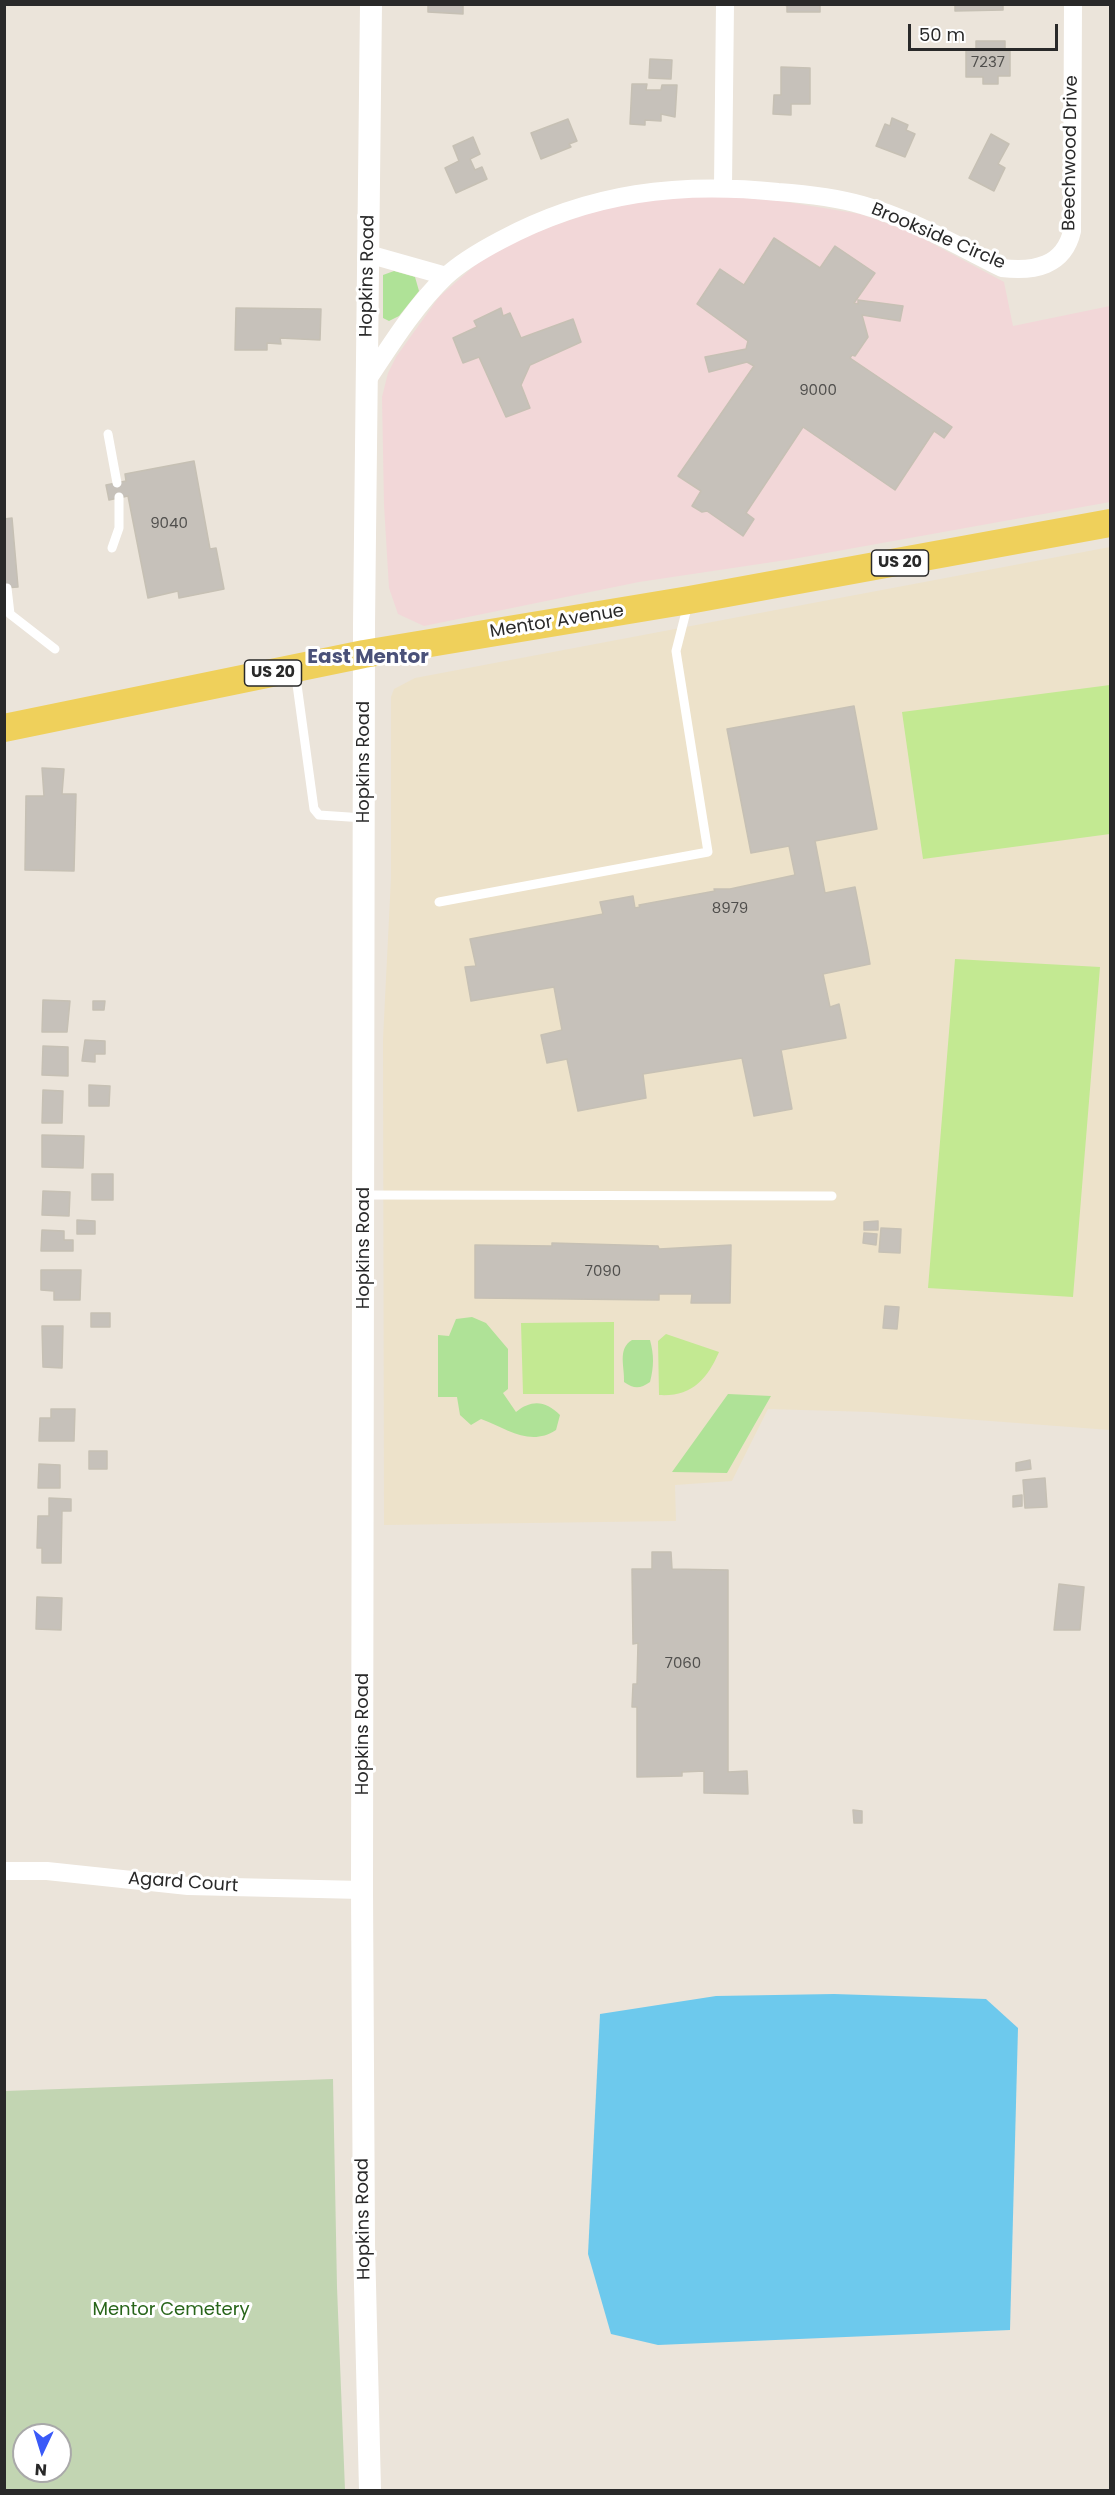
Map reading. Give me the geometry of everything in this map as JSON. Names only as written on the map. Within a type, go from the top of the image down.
[{"type":"main road","name":"Mentor Avenue","points":[[4,728],[364,654],[689,600],[1110,523]]},
{"type":"street","name":"Hopkins Road","points":[[370,2490],[364,2232],[362,1890],[364,654],[371,4]]},
{"type":"street","points":[[723,186],[725,4]]},
{"type":"street","name":"Beechwood Drive","points":[[1020,270],[1042,267],[1060,256],[1069,244],[1072,231],[1072,4]]},
{"type":"street","name":"Brookside Circle","points":[[366,382],[417,309],[446,276],[486,248],[564,211],[636,193],[723,186],[810,195],[861,204],[902,218],[1002,268],[1020,270]]},
{"type":"street","points":[[368,254],[446,276]]},
{"type":"street","name":"Agard Court","points":[[4,1871],[47,1871],[189,1886],[362,1890]]},
{"type":"lane","points":[[108,434],[117,483]]},
{"type":"lane","points":[[112,548],[119,528],[119,497]]},
{"type":"lane","points":[[7,588],[10,614],[55,649]]},
{"type":"lane","points":[[439,902],[708,852],[676,651],[689,600]]},
{"type":"lane","points":[[295,668],[314,809],[319,815],[364,818]]},
{"type":"lane","points":[[364,1195],[832,1196]]},
{"type":"shaded area","points":[[719,196],[781,201],[860,214],[909,231],[1004,282],[1013,326],[1110,306],[1110,502],[793,559],[639,582],[424,626],[398,614],[389,588],[384,505],[382,397],[388,373],[396,357],[439,297],[473,267],[500,248],[547,228],[596,211],[659,198]]},
{"type":"shaded area","points":[[1110,547],[1110,1430],[871,1412],[768,1409],[732,1481],[675,1485],[676,1521],[384,1525],[383,1039],[391,878],[391,697],[394,689],[415,678]]},
{"type":"green space","points":[[394,271],[415,277],[419,291],[399,316],[389,321],[383,318],[383,275]]},
{"type":"green space","points":[[1110,685],[1110,834],[923,859],[902,712]]},
{"type":"green space","points":[[955,959],[1100,967],[1073,1297],[928,1288]]},
{"type":"green space","points":[[472,1317],[486,1323],[508,1349],[508,1389],[503,1393],[516,1412],[528,1405],[544,1404],[560,1415],[556,1430],[546,1435],[528,1437],[481,1419],[471,1425],[460,1415],[457,1397],[438,1397],[438,1335],[449,1336],[456,1319]]},
{"type":"green space","points":[[614,1322],[614,1394],[523,1394],[521,1323]]},
{"type":"green space","points":[[666,1334],[719,1352],[709,1371],[696,1385],[680,1393],[659,1395],[658,1341]]},
{"type":"green space","points":[[632,1340],[650,1340],[652,1351],[653,1366],[650,1382],[640,1387],[624,1382],[623,1353],[627,1344]]},
{"type":"green space","points":[[728,1394],[771,1396],[727,1473],[672,1472]]},
{"type":"green space","name":"Mentor Cemetery","points":[[333,2079],[337,2287],[345,2490],[5,2490],[5,2091]]},
{"type":"water","points":[[834,1994],[986,1999],[1018,2028],[1010,2330],[658,2345],[611,2334],[588,2254],[600,2014],[716,1996]]},
{"type":"building","points":[[428,4],[473,4],[463,5],[463,14],[428,12]]},
{"type":"building","points":[[783,4],[820,4],[820,12],[787,12],[787,6]]},
{"type":"building","points":[[955,4],[1003,4],[1003,10],[955,11]]},
{"type":"building","points":[[976,41],[1005,41],[1005,51],[1010,51],[1010,76],[998,76],[998,84],[983,84],[983,77],[966,77],[966,50],[976,50]]},
{"type":"building","points":[[650,59],[672,60],[671,79],[649,78]]},
{"type":"building","points":[[781,67],[810,68],[810,104],[791,104],[791,115],[773,114],[774,95],[781,95]]},
{"type":"building","points":[[632,84],[647,84],[646,90],[661,90],[662,85],[677,85],[675,117],[661,114],[661,121],[645,120],[645,125],[630,124]]},
{"type":"building","points":[[892,118],[908,125],[906,130],[915,134],[905,157],[876,146],[885,124],[890,126]]},
{"type":"building","points":[[568,119],[577,141],[569,144],[571,147],[541,159],[531,133]]},
{"type":"building","points":[[991,134],[1009,144],[998,164],[1005,168],[994,191],[969,178]]},
{"type":"building","points":[[473,137],[480,154],[470,159],[475,170],[482,167],[487,179],[456,193],[445,168],[459,161],[453,146]]},
{"type":"building","points":[[774,238],[820,268],[835,246],[875,273],[854,303],[858,304],[858,300],[903,306],[900,321],[862,315],[868,337],[855,356],[852,355],[850,358],[952,427],[944,438],[934,431],[895,490],[803,427],[746,513],[754,519],[743,536],[707,511],[702,512],[692,506],[701,491],[678,476],[754,366],[747,362],[709,372],[705,357],[746,349],[748,341],[697,304],[720,269],[744,285]]},
{"type":"building","points":[[236,308],[321,309],[320,340],[280,338],[281,344],[267,343],[267,350],[235,350]]},
{"type":"building","points":[[501,308],[503,316],[510,313],[521,338],[573,319],[581,342],[530,365],[521,385],[530,408],[506,417],[479,357],[463,363],[453,338],[477,327],[474,321]]},
{"type":"building","points":[[194,461],[210,549],[216,548],[224,589],[179,598],[178,591],[148,598],[128,496],[109,500],[106,485],[126,481],[125,474]]},
{"type":"building","points":[[12,518],[18,587],[4,588],[4,519]]},
{"type":"building","points":[[854,706],[877,829],[815,841],[825,893],[855,887],[870,964],[823,974],[830,1007],[839,1004],[846,1038],[781,1050],[792,1109],[754,1116],[742,1058],[643,1074],[646,1098],[578,1111],[567,1059],[547,1063],[541,1035],[562,1030],[554,987],[471,1001],[465,967],[476,966],[470,939],[603,914],[600,902],[633,896],[635,908],[640,907],[639,905],[715,891],[714,889],[730,889],[795,875],[789,846],[751,853],[727,729]]},
{"type":"building","points":[[42,768],[64,769],[62,794],[76,794],[74,871],[25,870],[26,796],[44,796]]},
{"type":"building","points":[[43,1000],[70,1001],[67,1032],[42,1032]]},
{"type":"building","points":[[93,1001],[105,1001],[104,1010],[93,1010]]},
{"type":"building","points":[[85,1040],[105,1041],[105,1054],[95,1054],[95,1062],[82,1061]]},
{"type":"building","points":[[43,1046],[68,1047],[68,1076],[42,1075]]},
{"type":"building","points":[[89,1085],[110,1086],[109,1106],[89,1106]]},
{"type":"building","points":[[43,1090],[63,1091],[62,1123],[42,1123]]},
{"type":"building","points":[[42,1135],[84,1136],[83,1168],[42,1167]]},
{"type":"building","points":[[92,1174],[113,1174],[113,1200],[92,1200]]},
{"type":"building","points":[[43,1191],[70,1192],[69,1216],[42,1215]]},
{"type":"building","points":[[77,1220],[95,1221],[95,1234],[77,1234]]},
{"type":"building","points":[[878,1221],[878,1230],[864,1230],[864,1222]]},
{"type":"building","points":[[881,1228],[901,1229],[900,1253],[879,1252]]},
{"type":"building","points":[[42,1230],[64,1231],[64,1240],[73,1240],[73,1251],[41,1251]]},
{"type":"building","points":[[864,1233],[877,1234],[876,1245],[863,1243]]},
{"type":"building","points":[[552,1243],[658,1246],[659,1249],[731,1245],[730,1303],[691,1303],[692,1294],[659,1294],[659,1300],[475,1298],[475,1245],[552,1246]]},
{"type":"building","points":[[41,1270],[81,1270],[80,1300],[54,1300],[54,1291],[41,1290]]},
{"type":"building","points":[[885,1306],[899,1307],[897,1329],[883,1328]]},
{"type":"building","points":[[91,1313],[110,1313],[110,1327],[91,1327]]},
{"type":"building","points":[[42,1326],[63,1326],[62,1368],[43,1367]]},
{"type":"building","points":[[51,1409],[75,1409],[74,1441],[39,1441],[40,1418],[51,1418]]},
{"type":"building","points":[[89,1451],[107,1451],[107,1469],[89,1469]]},
{"type":"building","points":[[1030,1460],[1031,1469],[1016,1471],[1016,1463]]},
{"type":"building","points":[[39,1464],[60,1465],[60,1488],[38,1488]]},
{"type":"building","points":[[1045,1478],[1047,1507],[1025,1508],[1023,1480]]},
{"type":"building","points":[[1022,1495],[1022,1506],[1013,1507],[1013,1496]]},
{"type":"building","points":[[49,1498],[71,1499],[71,1511],[62,1511],[61,1563],[42,1563],[42,1548],[37,1548],[38,1516],[49,1516]]},
{"type":"building","points":[[652,1552],[671,1552],[672,1569],[728,1570],[728,1772],[747,1771],[748,1794],[704,1793],[704,1771],[682,1772],[682,1776],[637,1777],[637,1707],[632,1707],[633,1684],[637,1684],[638,1643],[633,1644],[632,1569],[652,1569]]},
{"type":"building","points":[[1059,1584],[1084,1587],[1080,1630],[1054,1630]]},
{"type":"building","points":[[37,1597],[62,1598],[61,1630],[36,1629]]},
{"type":"building","points":[[853,1810],[862,1811],[862,1823],[854,1823]]},
{"type":"district","name":"East Mentor","points":[[368,658]]}]
